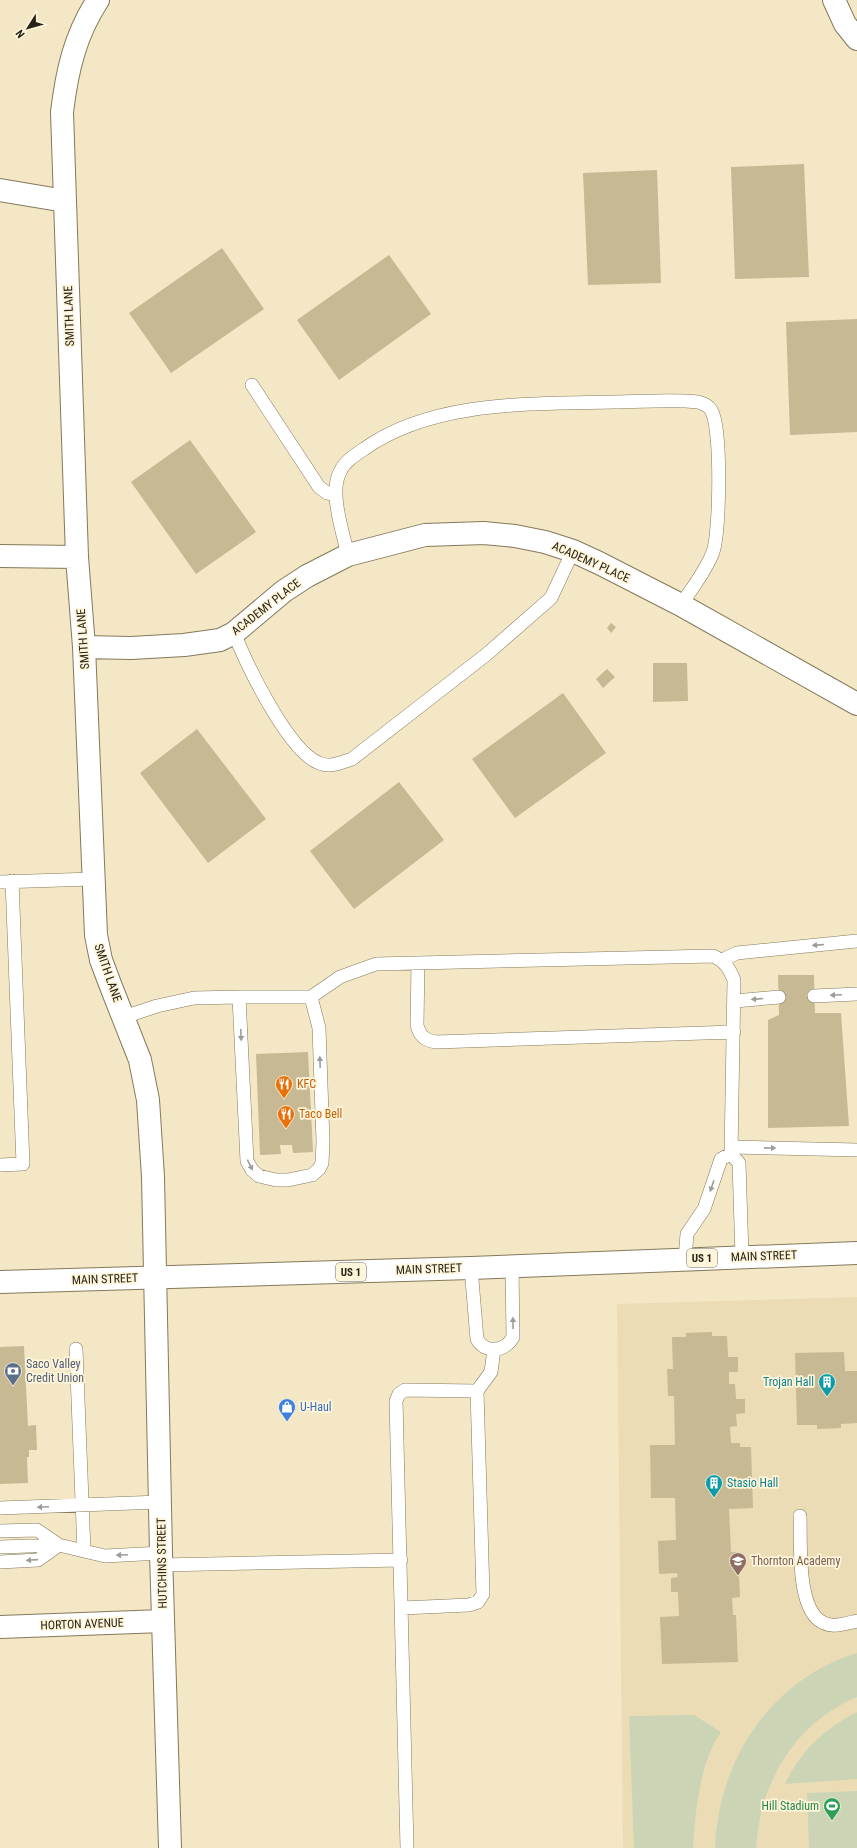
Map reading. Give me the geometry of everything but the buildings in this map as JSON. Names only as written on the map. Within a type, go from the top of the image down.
[{"type":"street","name":"SMITH LANE","points":[[98,0],[85,23],[76,44],[69,67],[62,112],[77,557],[84,648],[92,879],[96,935],[101,960],[140,1060],[148,1100],[153,1177],[155,1277]]},
{"type":"street","points":[[834,0],[845,24],[857,39]]},
{"type":"street","points":[[0,190],[64,201]]},
{"type":"street","name":"ACADEMY PLACE","points":[[84,648],[131,648],[184,645],[220,640],[234,633],[284,591],[307,576],[348,555],[425,535],[484,533],[538,541],[573,552],[681,605],[857,704]]},
{"type":"street","points":[[0,556],[77,557]]},
{"type":"street","name":"MAIN STREET","points":[[0,1282],[471,1268],[742,1256],[857,1253]]},
{"type":"street","name":"HUTCHINS STREET","points":[[155,1277],[161,1559],[170,1848]]},
{"type":"street","name":"HORTON AVENUE","points":[[0,1627],[163,1621]]},
{"type":"lane","points":[[252,385],[319,487],[327,493],[336,495]]},
{"type":"lane","points":[[348,555],[336,495],[340,472],[348,462],[383,437],[422,420],[463,411],[537,404],[698,402],[707,405],[711,410],[717,429],[719,514],[717,536],[713,553],[681,605]]},
{"type":"lane","points":[[234,633],[259,687],[299,748],[320,764],[333,765],[352,759],[487,654],[532,615],[551,598],[573,552]]},
{"type":"lane","points":[[0,1164],[23,1164],[6,881],[92,879]]},
{"type":"lane","points":[[722,960],[737,953],[857,941]]},
{"type":"lane","points":[[124,1017],[175,1001],[239,996],[311,997],[340,977],[376,964],[713,956],[722,960],[730,969],[734,980],[735,1001],[731,1151],[739,1163],[742,1256]]},
{"type":"lane","points":[[418,963],[416,1024],[419,1033],[424,1039],[429,1041],[436,1042],[734,1032]]},
{"type":"lane","points":[[814,996],[857,994]]},
{"type":"lane","points":[[239,996],[247,1161],[252,1170],[259,1176],[282,1180],[312,1175],[319,1169],[323,1155],[319,1028],[311,997]]},
{"type":"lane","points":[[735,1001],[779,997]]},
{"type":"lane","points":[[685,1259],[687,1234],[704,1209],[721,1159],[731,1151],[857,1150]]},
{"type":"lane","points":[[471,1268],[477,1339],[480,1346],[486,1349],[494,1350],[509,1344],[513,1337],[512,1266]]},
{"type":"lane","points":[[76,1349],[84,1551]]},
{"type":"lane","points":[[402,1608],[469,1605],[478,1602],[484,1594],[478,1391],[491,1372],[494,1350]]},
{"type":"lane","points":[[407,1848],[396,1401],[399,1394],[405,1390],[478,1391]]},
{"type":"lane","points":[[0,1508],[160,1502]]},
{"type":"lane","points":[[800,1516],[803,1589],[812,1613],[817,1620],[825,1624],[839,1625],[857,1621]]},
{"type":"lane","points":[[0,1531],[37,1530],[59,1545]]},
{"type":"lane","points":[[0,1546],[59,1545],[105,1556],[161,1559],[401,1560]]},
{"type":"lane","points":[[0,1562],[38,1560],[59,1545]]},
{"type":"shaded area","name":"Thornton Academy","points":[[857,1297],[857,1848],[623,1848],[617,1304]]},
{"type":"green space","points":[[857,1653],[857,1697],[835,1708],[816,1722],[799,1739],[785,1758],[773,1778],[765,1800],[759,1824],[756,1848],[715,1848],[718,1816],[726,1784],[739,1755],[755,1728],[775,1703],[799,1682],[826,1665]]},
{"type":"green space","points":[[857,1712],[857,1779],[785,1784],[791,1772],[806,1751],[824,1733],[845,1718]]},
{"type":"green space","points":[[694,1715],[721,1732],[708,1757],[703,1772],[695,1819],[693,1848],[634,1848],[629,1716]]},
{"type":"green space","name":"Hill Stadium","points":[[857,1791],[857,1848],[809,1848],[807,1793]]},
{"type":"place","name":"KFC","points":[[284,1099]]},
{"type":"place","name":"Taco Bell","points":[[286,1129]]},
{"type":"place","name":"Saco Valley Credit Union","points":[[13,1386]]},
{"type":"place","name":"Trojan Hall","points":[[827,1397]]},
{"type":"place","name":"U-Haul","points":[[287,1422]]},
{"type":"place","name":"Stasio Hall","points":[[714,1498]]},
{"type":"place","name":"Thornton Academy","points":[[738,1576]]},
{"type":"place","name":"Hill Stadium","points":[[832,1821]]}]
